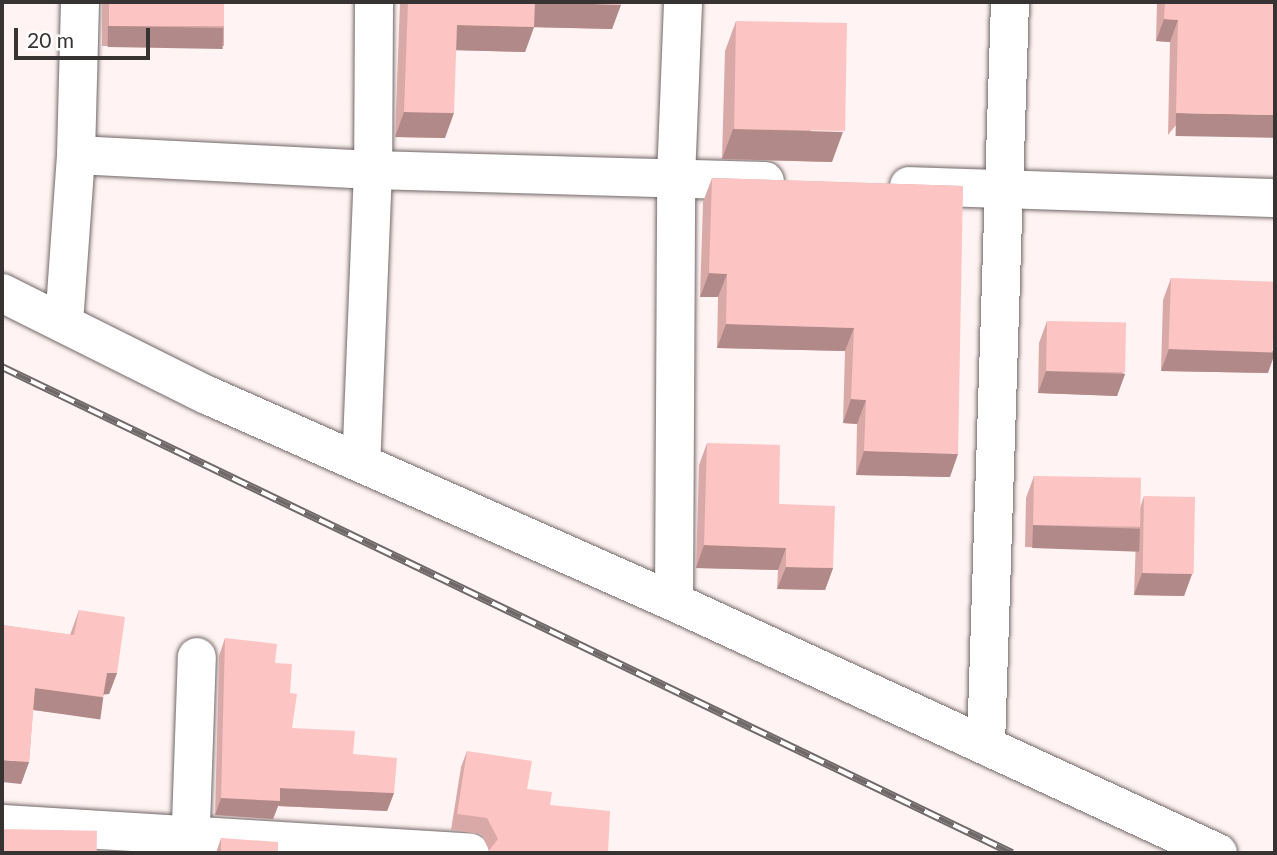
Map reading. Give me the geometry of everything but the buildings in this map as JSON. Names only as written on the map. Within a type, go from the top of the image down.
[{"type":"street","points":[[64,323],[76,155],[80,2]]},
{"type":"street","points":[[360,463],[373,170],[374,2]]},
{"type":"street","points":[[674,602],[676,178],[682,2]]},
{"type":"street","points":[[986,746],[1010,2]]},
{"type":"street","points":[[76,155],[373,170],[799,182]]},
{"type":"street","points":[[867,185],[1275,198]]},
{"type":"street","points":[[2,293],[360,463],[674,602],[1218,853]]},
{"type":"street","points":[[191,844],[197,657]]},
{"type":"street","points":[[2,824],[191,844],[447,852]]},
{"type":"railway","points":[[2,367],[1012,853]]}]
